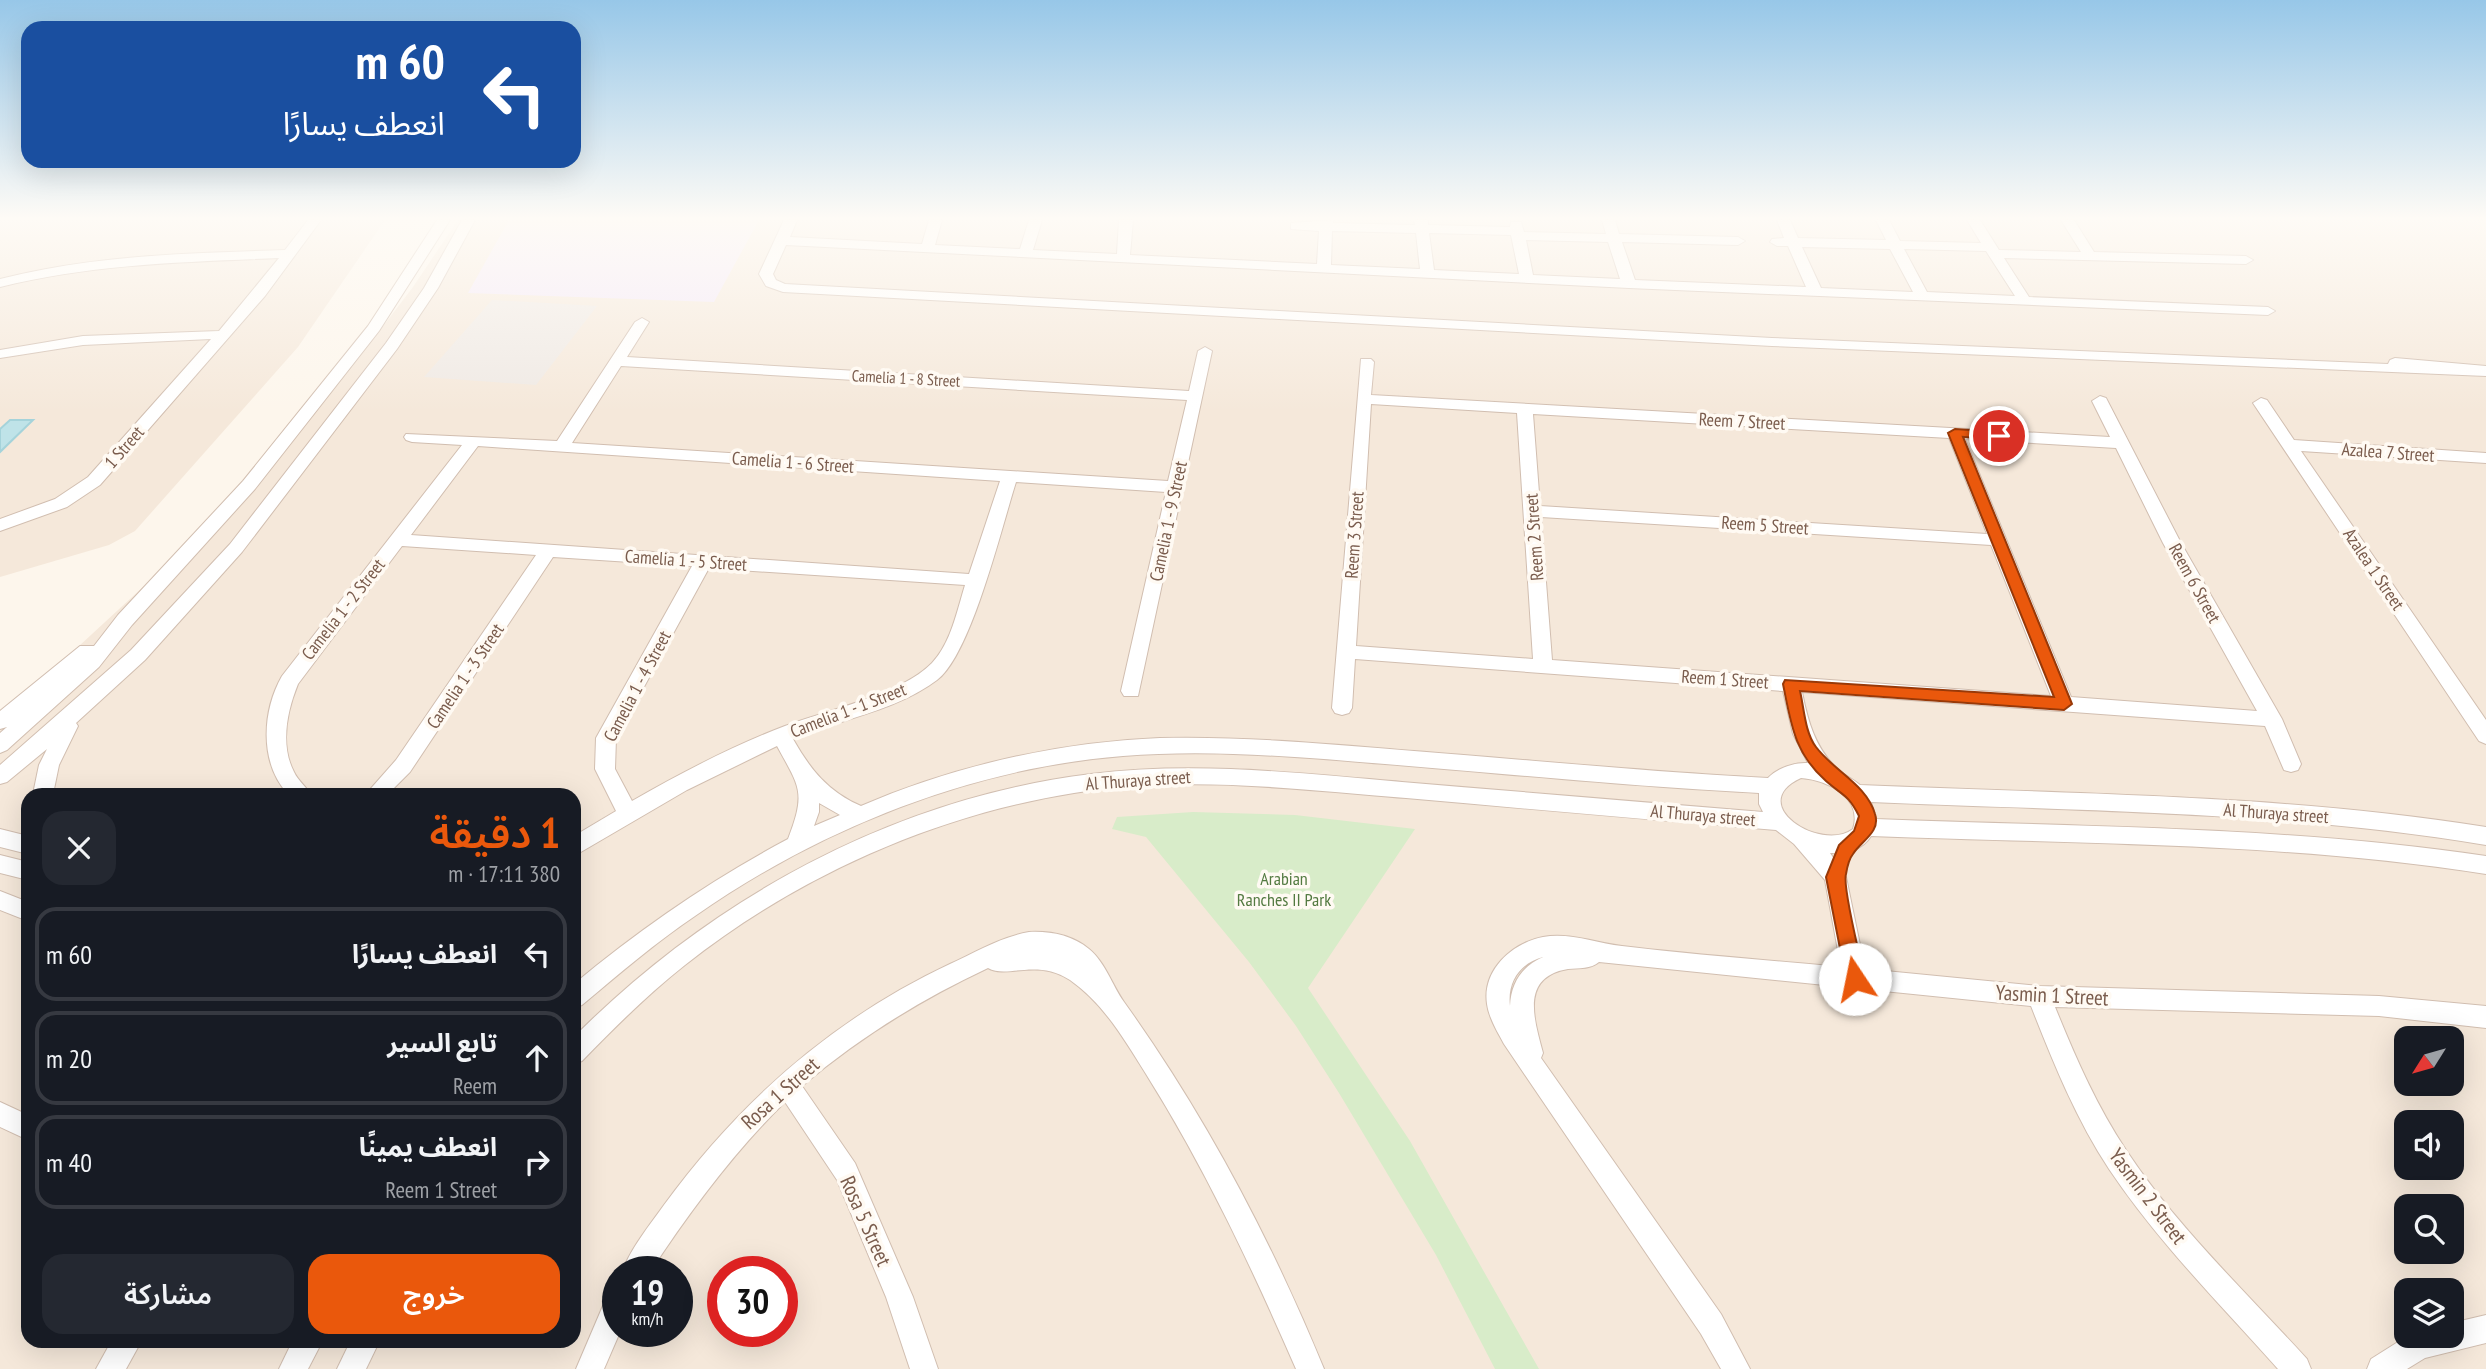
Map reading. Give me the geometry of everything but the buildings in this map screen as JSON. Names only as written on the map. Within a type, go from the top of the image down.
[{"type":"street","name":"1 Street","points":[[0,525],[61,503],[94,481],[265,284]]},
{"type":"street","points":[[0,745],[92,662],[125,620],[217,521],[321,398],[404,284]]},
{"type":"street","points":[[0,776],[75,713],[174,618],[236,548],[392,346],[434,284]]},
{"type":"street","points":[[773,284],[783,289],[1772,342],[2486,371]]},
{"type":"street","points":[[1629,284],[2267,311]]},
{"type":"street","points":[[1812,284],[1815,291]]},
{"type":"street","points":[[1916,284],[1922,296]]},
{"type":"street","points":[[2014,284],[2025,300]]},
{"type":"street","points":[[561,447],[642,323]]},
{"type":"street","points":[[0,354],[52,342],[98,337],[223,335]]},
{"type":"street","name":"Camelia 1 - 9 Street","points":[[1131,691],[1205,351]]},
{"type":"street","name":"Camelia 1 - 8 Street","points":[[617,361],[1195,396]]},
{"type":"street","name":"Reem 3 Street","points":[[1342,708],[1366,362]]},
{"type":"street","name":"Reem 7 Street","points":[[1364,399],[2121,443]]},
{"type":"street","name":"Reem 6 Street","points":[[2101,401],[2172,543],[2272,719],[2291,764]]},
{"type":"street","name":"Azalea 1 Street","points":[[2261,403],[2486,736]]},
{"type":"street","name":"Reem 2 Street","points":[[1525,408],[1543,666]]},
{"type":"street","points":[[1955,433],[2064,704]]},
{"type":"street","name":"Camelia 1 - 6 Street","points":[[412,437],[1175,487]]},
{"type":"street","name":"Camelia 1 - 2 Street","points":[[295,788],[286,776],[279,756],[276,728],[282,696],[298,666],[474,441]]},
{"type":"street","name":"Azalea 7 Street","points":[[2291,445],[2485,460]]},
{"type":"street","name":"Camelia 1 - 1 Street","points":[[581,843],[628,813],[715,766],[781,736],[910,688],[932,674],[948,658],[957,639],[1010,477]]},
{"type":"street","name":"Reem 5 Street","points":[[1532,511],[1998,540]]},
{"type":"street","name":"Camelia 1 - 5 Street","points":[[397,540],[975,580]]},
{"type":"street","name":"Camelia 1 - 3 Street","points":[[382,788],[403,766],[547,552]]},
{"type":"street","name":"Camelia 1 - 4 Street","points":[[628,813],[604,774],[601,760],[603,748],[704,561]]},
{"type":"street","points":[[0,705],[125,620]]},
{"type":"street","points":[[0,722],[125,620]]},
{"type":"street","name":"Reem 1 Street","points":[[1346,652],[2272,719]]},
{"type":"street","points":[[1791,684],[1802,739],[1815,759],[1832,776],[1856,793],[1867,816],[1866,827],[1860,836],[1850,842],[1826,846],[1800,838]]},
{"type":"street","points":[[45,788],[55,747],[75,713]]},
{"type":"street","points":[[781,736],[807,783],[830,802],[860,814]]},
{"type":"street","points":[[1802,739],[1798,758],[1778,780],[1768,797],[1778,821],[1820,856],[1835,877],[1855,979]]},
{"type":"street","name":"Al Thuraya street","points":[[581,992],[690,904],[797,843],[914,793],[1031,762],[1089,751],[1243,747],[1778,780]]},
{"type":"street","points":[[1778,780],[1799,770],[1832,776]]},
{"type":"street","name":"Al Thuraya street","points":[[581,1046],[614,1011],[660,972],[758,901],[905,831],[1009,797],[1072,785],[1187,775],[1251,777],[1778,821]]},
{"type":"street","points":[[797,843],[809,812],[807,783]]},
{"type":"street","name":"Al Thuraya street","points":[[1856,793],[2254,810],[2395,821],[2485,836]]},
{"type":"street","name":"Al Thuraya street","points":[[1866,827],[2271,843],[2421,855],[2486,865]]},
{"type":"street","points":[[0,838],[21,843]]},
{"type":"street","points":[[1835,877],[1850,842]]},
{"type":"street","points":[[0,864],[21,869]]},
{"type":"street","points":[[0,900],[21,909]]},
{"type":"street","name":"Yasmin 1 Street","points":[[1737,1369],[1711,1324],[1535,1068],[1522,1023],[1520,1000],[1528,979],[1545,965],[1568,958],[1619,956],[2039,996],[2379,1006],[2486,1017]]},
{"type":"street","name":"Rosa 1 Street","points":[[645,1256],[680,1202],[725,1145],[786,1083],[887,1010],[931,985],[972,967],[1013,958],[1046,958],[1075,969],[1108,997],[1144,1045],[1192,1128],[1278,1297],[1310,1369]]},
{"type":"street","name":"Yasmin 2 Street","points":[[2039,996],[2075,1084],[2118,1159],[2153,1208],[2297,1369]]},
{"type":"street","name":"Rosa 5 Street","points":[[786,1083],[846,1172],[899,1297],[924,1369]]},
{"type":"street","points":[[0,1114],[21,1124]]},
{"type":"street","points":[[2381,1369],[2419,1345],[2486,1329]]},
{"type":"street","points":[[590,1369],[602,1341]]},
{"type":"street","points":[[110,1369],[123,1348]]},
{"type":"street","points":[[293,1369],[305,1348]]},
{"type":"street","points":[[351,1369],[362,1348]]},
{"type":"shaded area","points":[[0,284],[341,284],[298,347],[135,531],[109,545],[0,577]]},
{"type":"shaded area","points":[[415,284],[2486,284],[2486,1369],[0,1369],[0,719],[183,550],[258,472],[358,359]]},
{"type":"shaded area","points":[[473,284],[724,284],[714,302],[468,293]]},
{"type":"shaded area","points":[[492,300],[597,306],[536,385],[424,377]]},
{"type":"green space","name":"Arabian Ranches II Park","points":[[1193,812],[1295,815],[1415,829],[1308,988],[1410,1141],[1539,1369],[1495,1369],[1436,1255],[1296,1026],[1249,962],[1146,837],[1112,829],[1117,817]]},
{"type":"water","points":[[10,420],[33,420],[0,452],[0,429]]},
{"type":"route","points":[[1855,979],[1835,877],[1845,850],[1866,827],[1867,816],[1864,804],[1856,793],[1832,776],[1815,759],[1802,739],[1791,684],[2064,704],[1955,433],[1999,436]]}]
